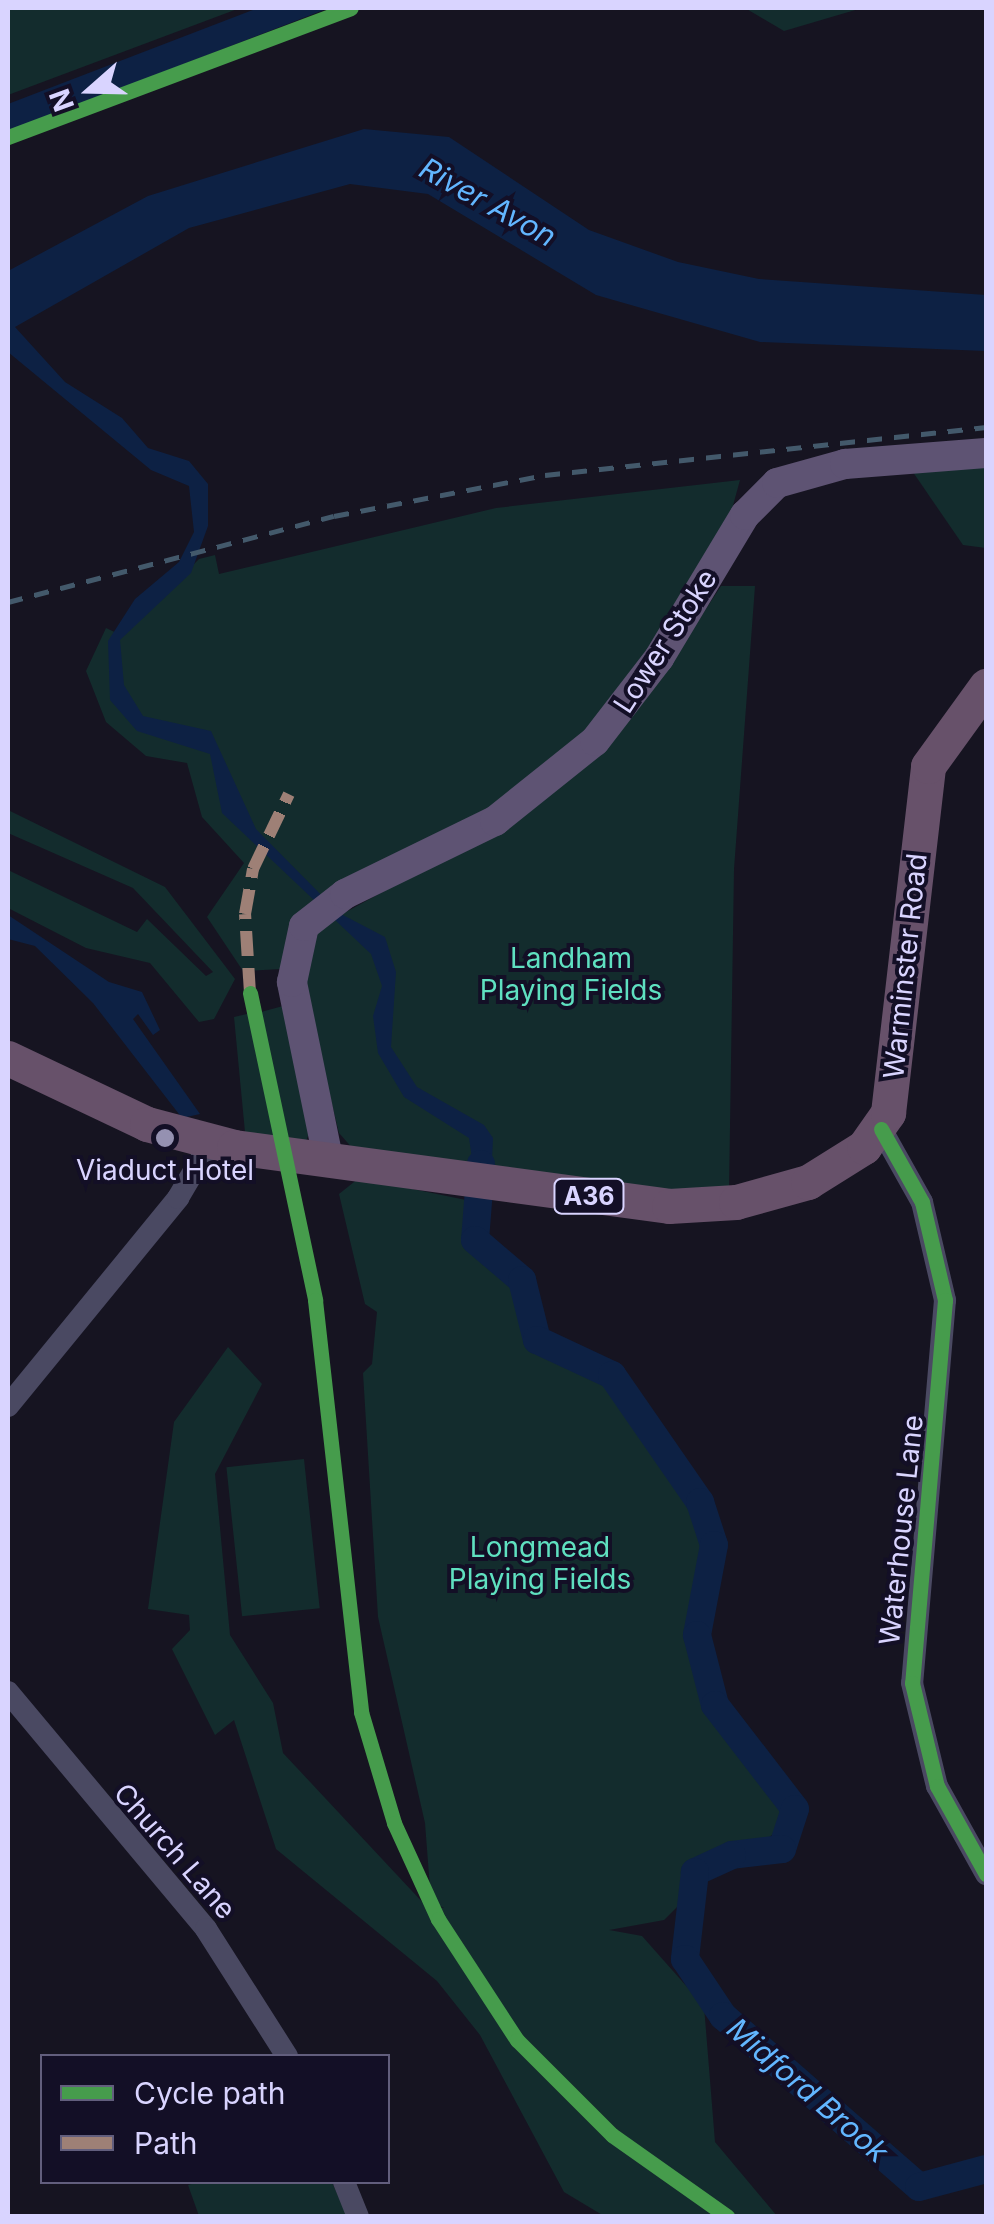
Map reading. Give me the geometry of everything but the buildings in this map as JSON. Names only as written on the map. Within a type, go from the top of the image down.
[{"type":"highway","name":"Warminster Road","points":[[881,1129],[896,1080],[928,766],[986,686]]},
{"type":"highway","name":"A36","points":[[8,1058],[198,1146],[328,1158],[669,1206],[774,1194],[845,1162],[881,1129]]},
{"type":"main road","name":"Lower Stoke","points":[[328,1158],[300,1018],[292,952],[322,911],[495,821],[594,741],[659,658],[744,515],[778,483],[845,464],[986,453]]},
{"type":"street","name":"Waterhouse Lane","points":[[881,1129],[922,1202],[945,1300],[912,1682],[937,1786],[986,1874]]},
{"type":"street","points":[[8,1406],[198,1146]]},
{"type":"street","name":"Church Lane","points":[[8,1692],[206,1929],[286,2054]]},
{"type":"street","points":[[345,2184],[358,2216]]},
{"type":"green space","points":[[8,8],[240,8],[8,95]]},
{"type":"green space","points":[[745,8],[862,8],[784,31]]},
{"type":"green space","points":[[906,462],[986,464],[986,548],[963,545]]},
{"type":"green space","points":[[740,480],[729,520],[612,712],[534,785],[329,895],[281,969],[243,971],[207,917],[244,863],[202,817],[187,763],[146,756],[106,722],[86,671],[106,628],[123,636],[199,559],[215,555],[219,574],[496,508]]},
{"type":"green space","name":"Landham Playing Fields","points":[[721,586],[755,586],[734,869],[729,1191],[687,1196],[354,1150],[339,1133],[300,974],[315,929],[514,820],[659,681]]},
{"type":"green space","points":[[8,810],[165,887],[235,979],[214,1019],[199,1022],[150,963],[86,948],[8,908],[8,870],[137,932],[147,919],[206,976],[213,972],[133,888],[8,833]]},
{"type":"green space","points":[[283,1006],[312,1126],[306,1141],[286,1139],[261,1012]]},
{"type":"green space","points":[[251,1013],[275,1137],[245,1132],[234,1017]]},
{"type":"green space","name":"Longmead Playing Fields","points":[[359,1178],[466,1200],[471,1253],[515,1288],[539,1356],[616,1379],[714,1534],[691,1634],[699,1679],[719,1723],[783,1806],[785,1824],[760,1845],[738,1841],[689,1865],[679,1905],[664,1920],[609,1930],[642,1936],[704,2006],[715,2142],[777,2216],[604,2216],[564,2192],[480,2035],[437,1981],[276,1849],[234,1720],[215,1735],[172,1649],[190,1630],[189,1615],[148,1609],[174,1422],[228,1347],[262,1384],[215,1474],[230,1635],[273,1703],[283,1753],[426,1906],[444,1908],[431,1901],[425,1823],[378,1617],[363,1373],[372,1364],[377,1312],[365,1304],[339,1194]]},
{"type":"green space","points":[[304,1459],[320,1608],[242,1616],[226,1467]]},
{"type":"green space","points":[[333,2184],[347,2216],[199,2216],[188,2185]]},
{"type":"water","points":[[258,8],[329,8],[8,132],[8,104]]},
{"type":"water","name":"River Avon","points":[[364,129],[449,137],[589,230],[678,262],[759,279],[986,295],[986,351],[760,342],[596,295],[428,194],[350,184],[189,228],[15,327],[65,382],[122,418],[148,448],[189,461],[208,484],[208,526],[191,573],[120,640],[124,685],[143,716],[211,731],[256,829],[339,913],[385,937],[396,972],[391,1047],[417,1087],[484,1125],[493,1138],[491,1181],[475,1179],[469,1138],[404,1097],[378,1053],[373,1016],[382,986],[371,954],[222,813],[210,754],[137,731],[110,700],[108,641],[135,599],[179,562],[194,532],[189,486],[151,470],[8,352],[8,271],[148,196]]},
{"type":"water","points":[[8,915],[109,982],[142,992],[160,1030],[153,1035],[138,1014],[133,1019],[200,1114],[182,1118],[93,1003],[35,946],[8,939]]},
{"type":"waterway","name":"Midford Brook","points":[[481,1164],[475,1240],[522,1280],[537,1340],[612,1375],[700,1502],[714,1545],[697,1635],[715,1705],[795,1809],[782,1849],[732,1855],[695,1872],[685,1959],[723,2016],[919,2187],[986,2169]]},
{"type":"railway","points":[[8,602],[334,516],[545,475],[986,427]]},
{"type":"marked path","points":[[250,993],[245,914],[253,869],[289,794]]},
{"type":"cycle path","points":[[8,137],[351,8]]},
{"type":"cycle path","points":[[250,993],[315,1300],[361,1712],[394,1823],[438,1919],[517,2040],[612,2135],[727,2216]]},
{"type":"cycle path","points":[[881,1129],[922,1202],[945,1300],[912,1683],[937,1786],[986,1874]]},
{"type":"place","name":"Viaduct Hotel","points":[[165,1138]]}]
